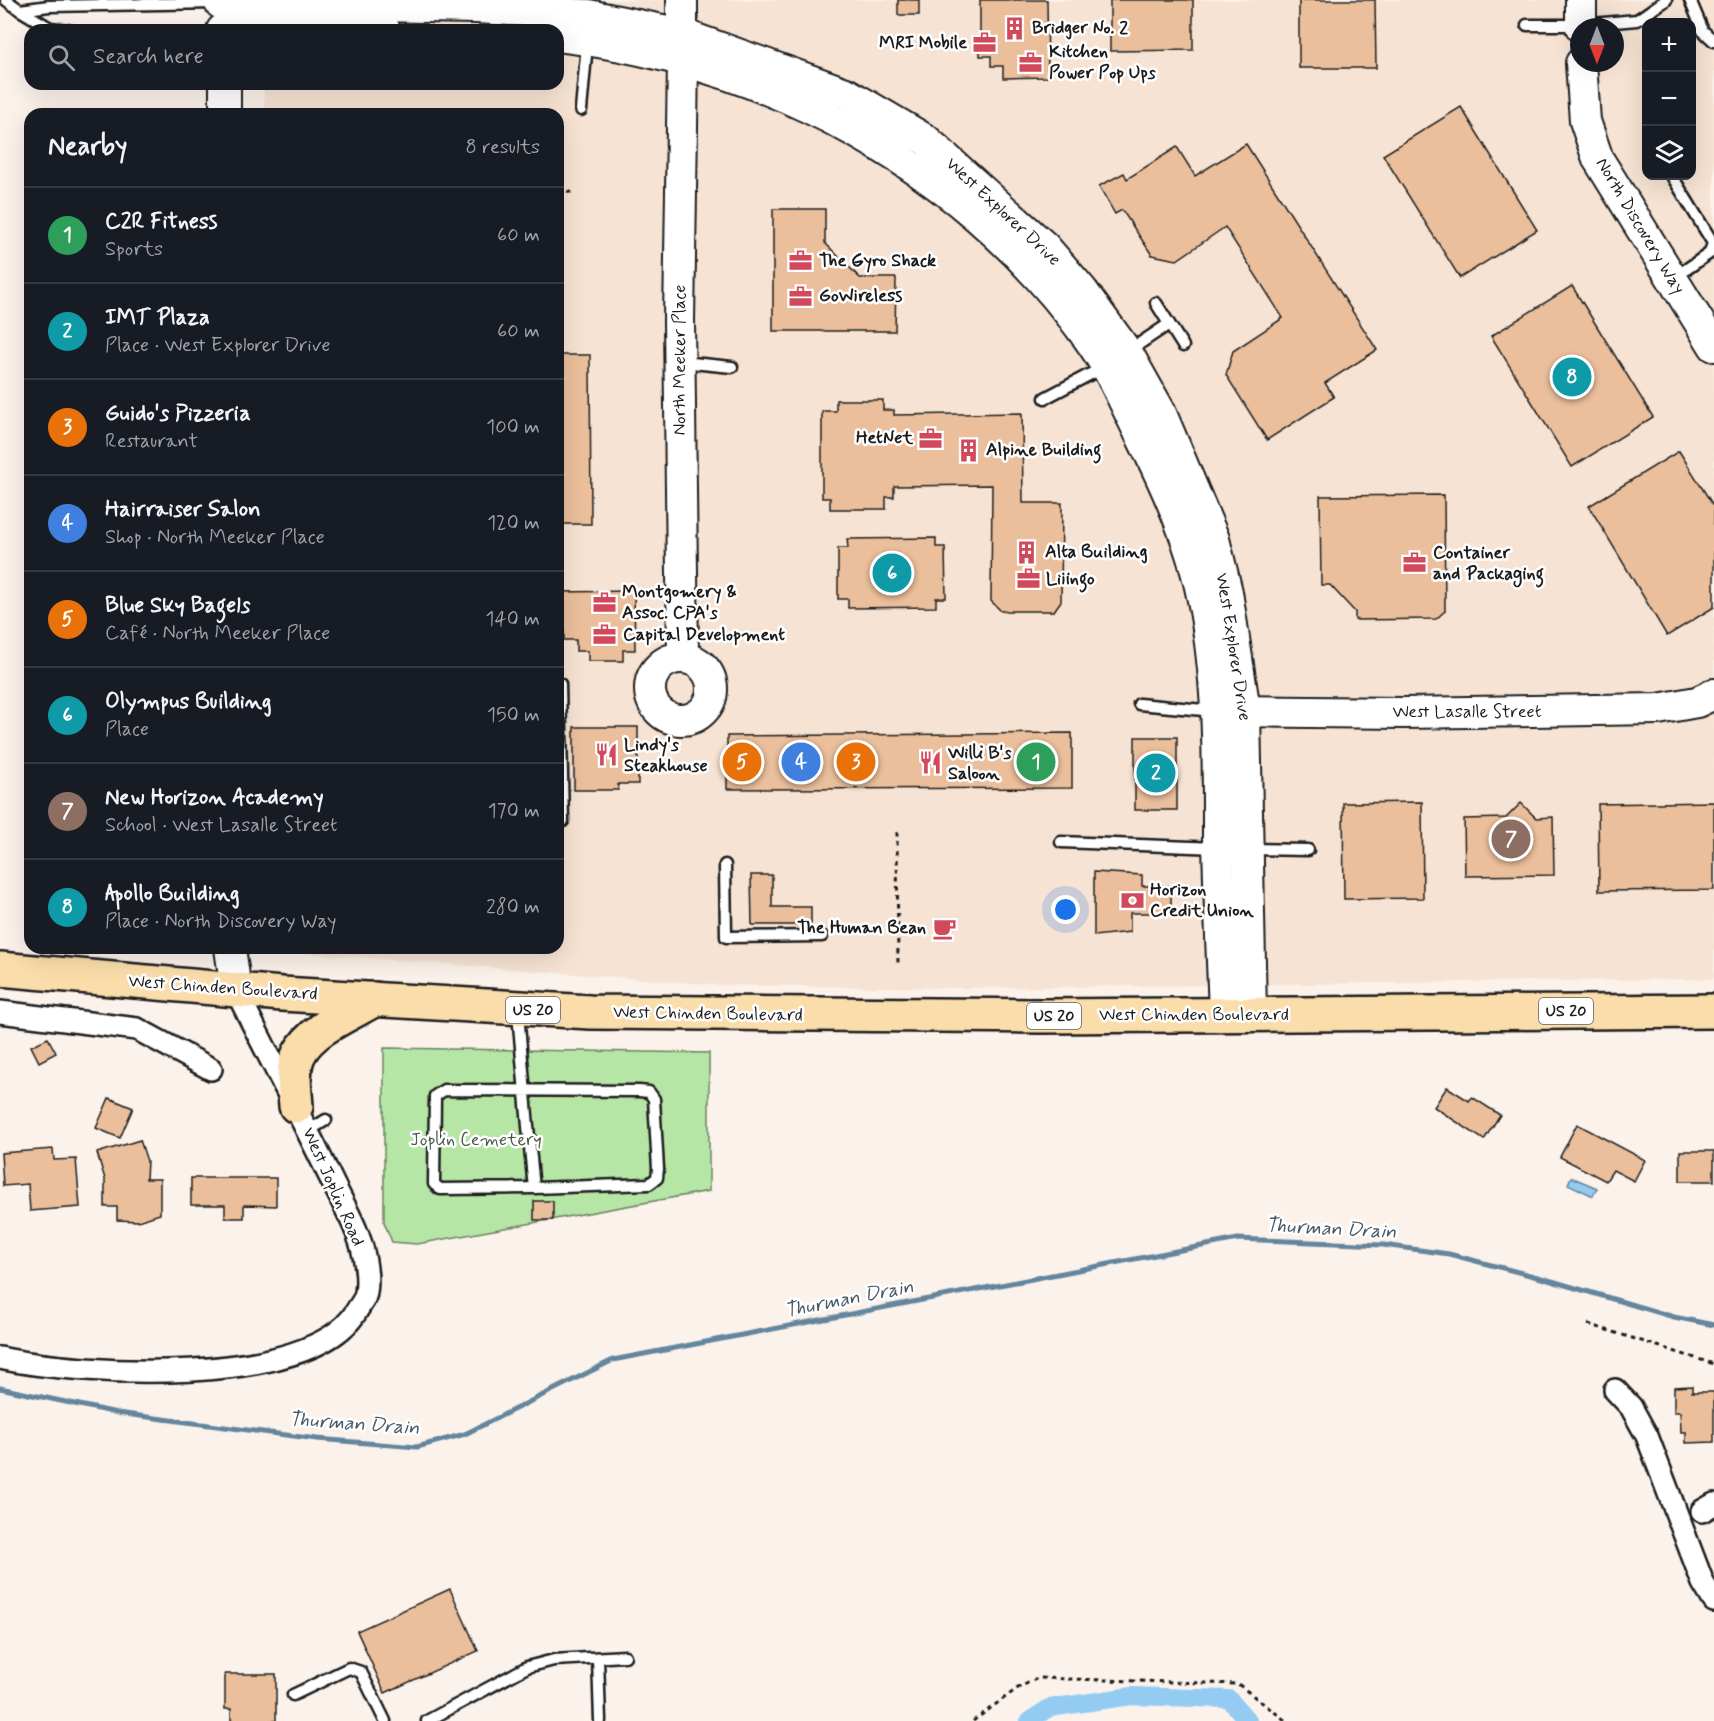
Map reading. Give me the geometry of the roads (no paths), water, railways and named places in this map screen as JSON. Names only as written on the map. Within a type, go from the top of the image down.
[{"type":"main road","name":"West Chinden Boulevard","points":[[0,969],[236,990],[518,1009],[838,1016],[1714,1011]]},
{"type":"main road","points":[[310,1119],[294,1073],[298,1054],[313,1036],[375,999]]},
{"type":"street","name":"North Meeker Place","points":[[682,0],[679,362],[683,658]]},
{"type":"street","name":"West Explorer Drive","points":[[219,18],[476,8],[588,22],[683,48],[864,135],[909,163],[989,226],[1041,279],[1089,339],[1116,359],[1178,516],[1203,599],[1231,711],[1237,1014]]},
{"type":"street","points":[[219,18],[302,24]]},
{"type":"street","name":"West Explorer Drive","points":[[564,33],[588,22]]},
{"type":"street","name":"North Discovery Way","points":[[1582,72],[1585,121],[1598,159],[1714,346]]},
{"type":"street","points":[[225,90],[225,108]]},
{"type":"street","name":"West Lasalle Street","points":[[1231,711],[1404,713],[1658,710],[1697,702],[1714,694]]},
{"type":"street","points":[[231,954],[236,990]]},
{"type":"street","name":"West Joplin Road","points":[[0,1358],[71,1370],[190,1371],[297,1353],[329,1340],[349,1323],[366,1294],[364,1255],[310,1119],[236,990]]},
{"type":"street","points":[[0,1012],[137,1029],[211,1069]]},
{"type":"street","points":[[1615,1390],[1631,1407],[1647,1436],[1703,1583],[1714,1601]]},
{"type":"lane","points":[[6,0],[43,24]]},
{"type":"lane","points":[[1527,25],[1581,17],[1637,20],[1666,0]]},
{"type":"lane","points":[[1690,0],[1703,31],[1714,41]]},
{"type":"lane","points":[[20,10],[49,6],[219,18]]},
{"type":"lane","points":[[581,110],[588,22]]},
{"type":"lane","points":[[1672,279],[1710,253],[1713,243],[1674,180]]},
{"type":"lane","points":[[1156,303],[1183,346]]},
{"type":"lane","points":[[1045,398],[1116,359],[1169,324]]},
{"type":"lane","points":[[679,362],[732,367]]},
{"type":"lane","points":[[1139,704],[1231,711]]},
{"type":"lane","points":[[1061,842],[1308,850]]},
{"type":"lane","points":[[725,865],[726,937],[822,936]]},
{"type":"lane","points":[[518,1009],[534,1188]]},
{"type":"lane","points":[[444,1090],[649,1092],[654,1099],[657,1178],[649,1184],[534,1188],[440,1189],[434,1184],[435,1096],[444,1090]]},
{"type":"lane","points":[[1679,1523],[1708,1507]]},
{"type":"lane","points":[[427,1721],[527,1667],[554,1660],[625,1656]]},
{"type":"lane","points":[[598,1658],[600,1721]]},
{"type":"lane","points":[[293,1695],[349,1668],[361,1672],[386,1721]]},
{"type":"water","points":[[1571,1177],[1597,1188],[1593,1196],[1568,1184]]},
{"type":"waterway","name":"Thurman Drain","points":[[0,1388],[117,1413],[317,1439],[417,1447],[465,1434],[613,1360],[1238,1239],[1383,1245],[1449,1254],[1545,1279],[1674,1317],[1714,1325]]},
{"type":"waterway","points":[[1029,1721],[1049,1708],[1132,1696],[1229,1699],[1248,1721]]},
{"type":"place","name":"Bridger No. 2","points":[[1014,28]]},
{"type":"place","name":"MRI Mobile","points":[[985,43]]},
{"type":"place","name":"Kitchen Power Pop Ups","points":[[1031,62]]},
{"type":"place","name":"The Gyro Shack","points":[[801,261]]},
{"type":"place","name":"GoWireless","points":[[801,296]]},
{"type":"place","name":"Apollo Building","points":[[1572,377]]},
{"type":"place","name":"HetNet","points":[[931,438]]},
{"type":"place","name":"Alpine Building","points":[[968,450]]},
{"type":"place","name":"Alta Building","points":[[1027,552]]},
{"type":"place","name":"Container and Packaging","points":[[1415,563]]},
{"type":"place","name":"Olympus Building","points":[[892,573]]},
{"type":"place","name":"Liiingo","points":[[1028,579]]},
{"type":"place","name":"Montgomery & Assoc. CPA's","points":[[604,602]]},
{"type":"place","name":"Capital Development","points":[[605,635]]},
{"type":"place","name":"Lindy's Steakhouse","points":[[606,755]]},
{"type":"place","name":"Blue Sky Bagels","points":[[742,762]]},
{"type":"place","name":"Hairraiser Salon","points":[[801,762]]},
{"type":"place","name":"Guido's Pizzeria","points":[[856,762]]},
{"type":"place","name":"C2R Fitness","points":[[1036,762]]},
{"type":"place","name":"Willi B's Saloon","points":[[930,763]]},
{"type":"place","name":"IMT Plaza","points":[[1156,773]]},
{"type":"place","name":"New Horizon Academy","points":[[1511,839]]},
{"type":"place","name":"Horizon Credit Union","points":[[1132,900]]},
{"type":"place","name":"The Human Bean","points":[[944,928]]},
{"type":"park label","name":"Joplin Cemetery","points":[[476,1140]]}]
